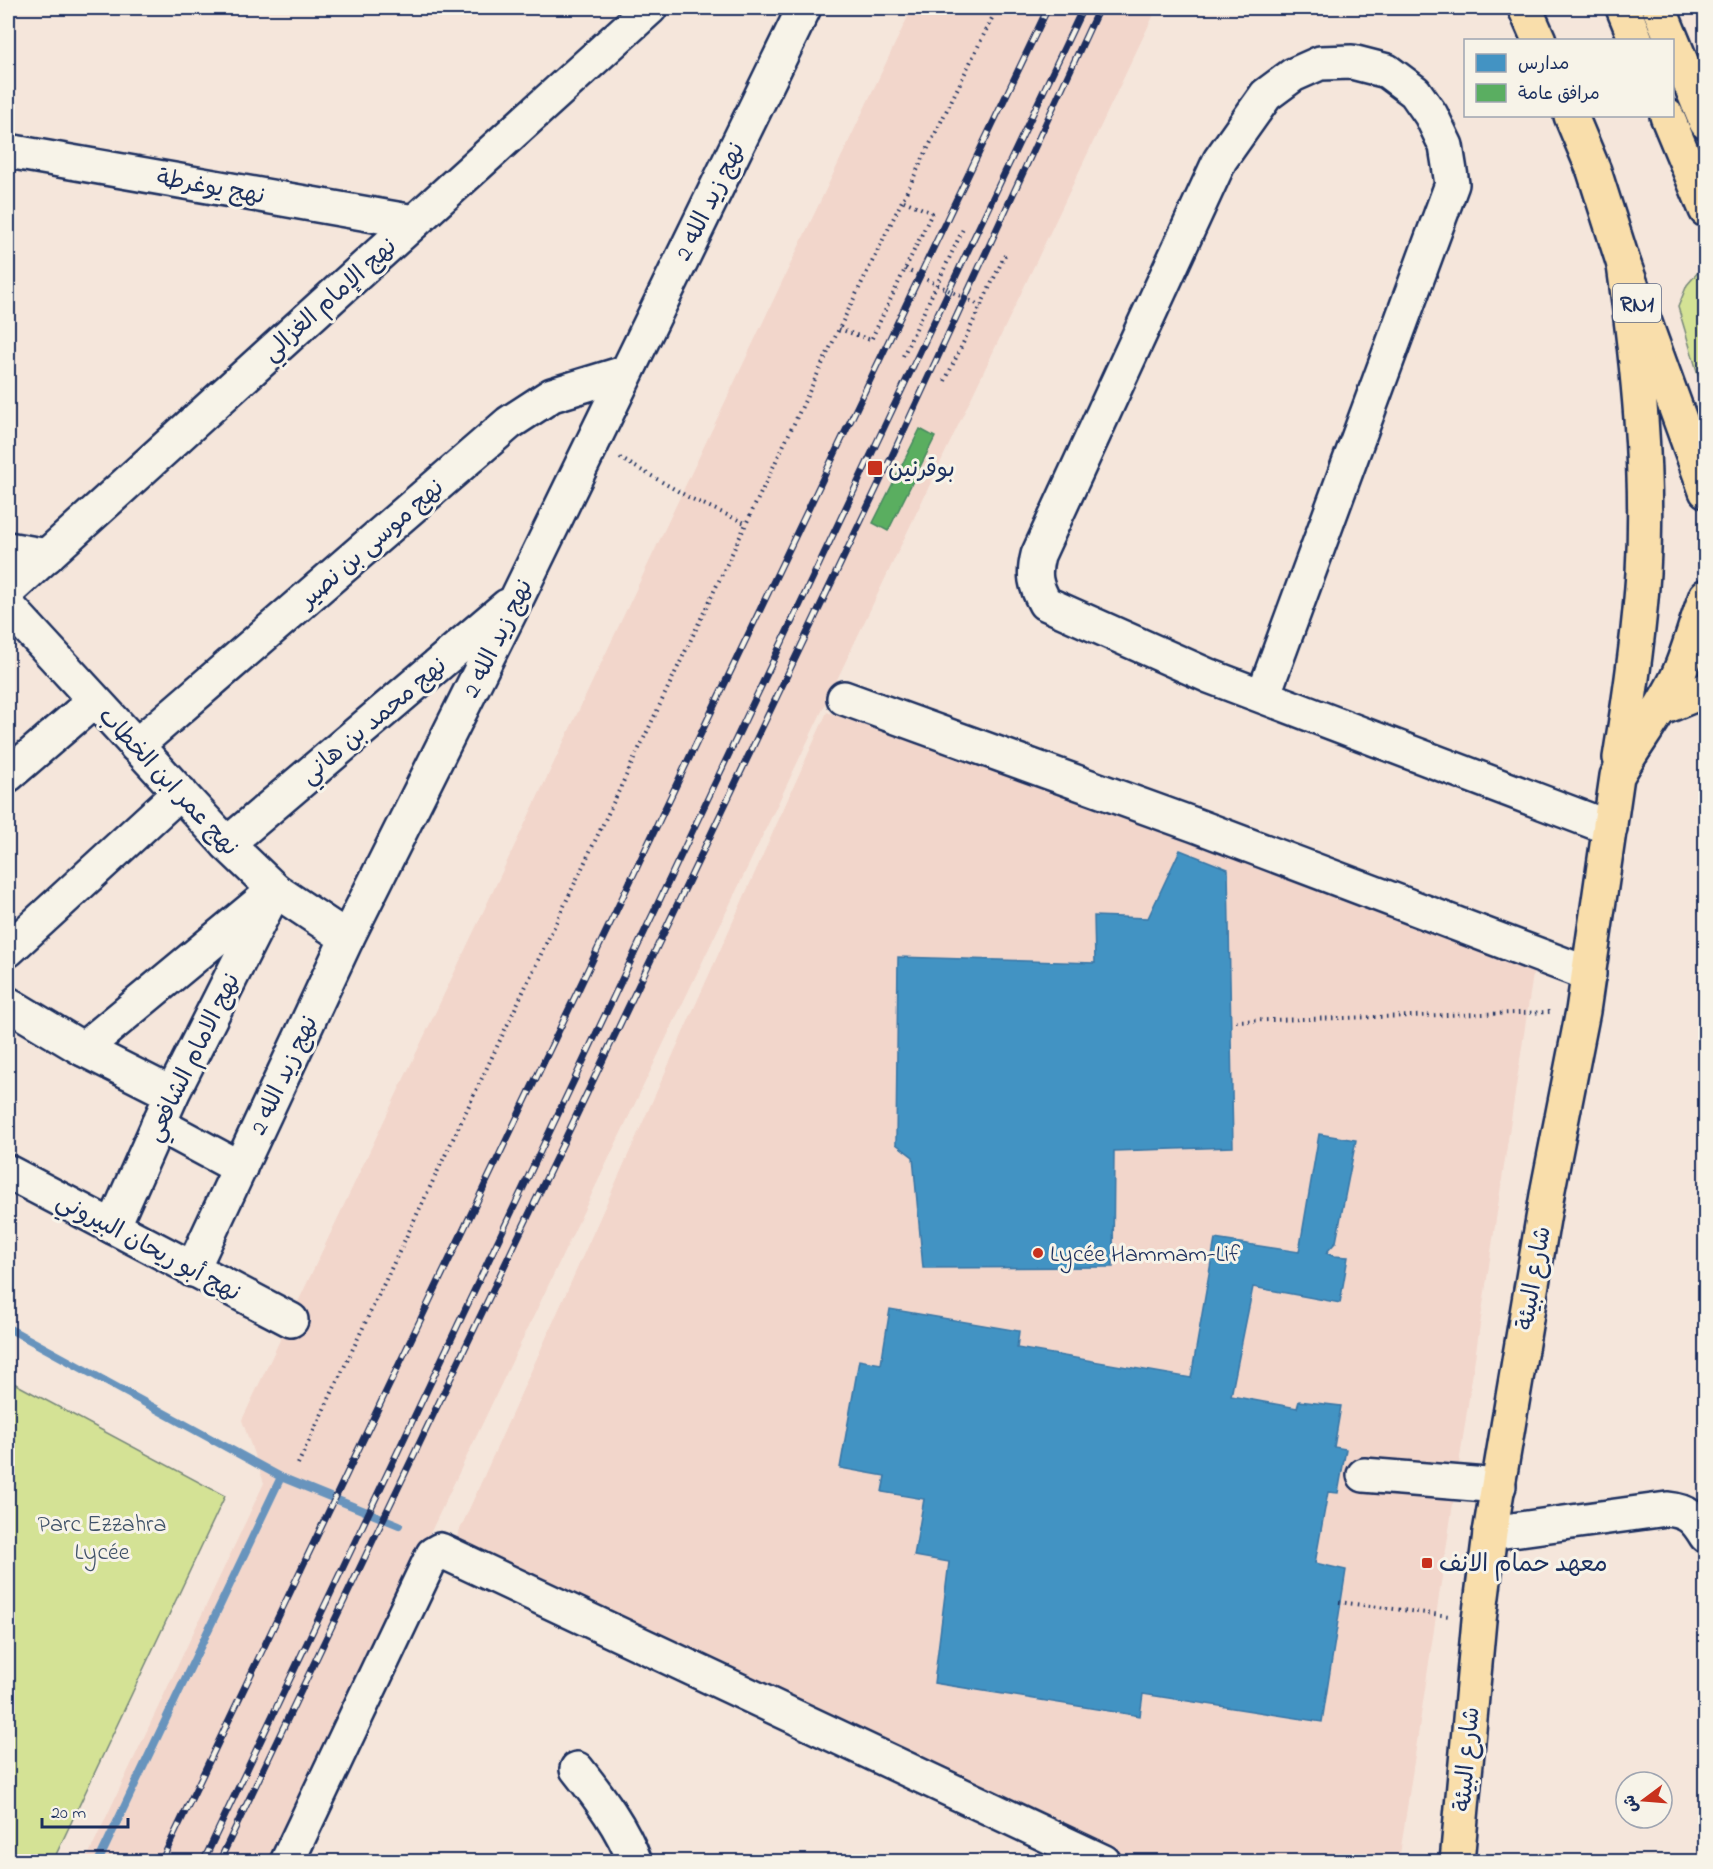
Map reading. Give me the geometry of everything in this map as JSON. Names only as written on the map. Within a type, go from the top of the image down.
[{"type":"main road","points":[[1525,8],[1539,39]]},
{"type":"main road","points":[[1623,8],[1636,39]]},
{"type":"main road","points":[[1659,8],[1672,39]]},
{"type":"main road","points":[[1674,44],[1706,122]]},
{"type":"main road","name":"RN1","points":[[1570,117],[1594,171],[1624,265],[1706,491]]},
{"type":"main road","points":[[1667,117],[1700,197]]},
{"type":"main road","points":[[1617,776],[1634,675],[1643,538],[1644,469],[1638,367],[1624,265]]},
{"type":"main road","name":"شارع البيئة","points":[[1457,1862],[1479,1620],[1490,1533],[1548,1190],[1583,1011],[1617,776],[1636,742],[1660,709],[1690,645],[1706,596]]},
{"type":"main road","points":[[1660,709],[1706,690]]},
{"type":"street","name":"نهج الإمام الغزالي","points":[[8,591],[650,8]]},
{"type":"street","name":"نهج زيد الله 2","points":[[192,1270],[347,938],[518,596],[804,8]]},
{"type":"street","points":[[1263,696],[1452,184],[1446,146],[1431,115],[1415,92],[1387,72],[1352,62],[1320,63],[1293,75],[1266,95],[1220,160],[1038,555],[1034,572],[1035,585],[1045,603],[1209,676],[1610,828]]},
{"type":"street","name":"نهج يوغرطة","points":[[8,151],[414,222]]},
{"type":"street","name":"نهج موسى بن نصير","points":[[136,746],[509,423],[552,394],[624,374]]},
{"type":"street","points":[[8,549],[47,556]]},
{"type":"street","name":"نهج محمد بن هاني","points":[[227,844],[518,596]]},
{"type":"street","name":"نهج عمر ابن الخطاب","points":[[8,606],[227,844],[275,890],[347,938]]},
{"type":"street","points":[[844,698],[1206,829],[1589,974]]},
{"type":"street","points":[[8,776],[94,701]]},
{"type":"street","points":[[10,941],[180,792]]},
{"type":"street","points":[[83,1049],[275,890]]},
{"type":"street","name":"نهج الامام الشافعي","points":[[113,1227],[172,1094],[275,890]]},
{"type":"street","points":[[8,1004],[83,1049],[172,1094]]},
{"type":"street","points":[[158,1124],[240,1168]]},
{"type":"street","name":"نهج أبو ريحان البيروني","points":[[8,1172],[291,1320]]},
{"type":"street","points":[[1364,1475],[1499,1486]]},
{"type":"street","points":[[1490,1533],[1667,1509],[1684,1510],[1697,1522],[1706,1536]]},
{"type":"street","points":[[287,1862],[433,1554],[440,1550],[1104,1862]]},
{"type":"street","points":[[577,1769],[605,1804],[627,1841],[635,1862]]},
{"type":"path","points":[[297,1464],[839,329],[997,8]]},
{"type":"path","points":[[839,329],[871,340],[932,213],[902,200]]},
{"type":"path","points":[[903,356],[963,229]]},
{"type":"path","points":[[945,381],[1005,255]]},
{"type":"path","points":[[905,269],[981,306]]},
{"type":"path","points":[[591,443],[690,498],[747,524]]},
{"type":"path","points":[[1236,1022],[1583,1011]]},
{"type":"path","points":[[1339,1602],[1479,1620]]},
{"type":"shaded area","points":[[912,8],[1157,8],[274,1861],[85,1862],[264,1483],[242,1420]]},
{"type":"shaded area","name":"Lycée Hammam-Lif","points":[[827,712],[1535,961],[1399,1861],[1137,1861],[453,1545]]},
{"type":"green space","points":[[1705,264],[1705,398],[1678,307],[1687,285]]},
{"type":"green space","name":"Parc Ezzahra Lycée","points":[[8,1380],[225,1496],[53,1861],[8,1861]]},
{"type":"building: مدارس","points":[[1180,850],[1228,869],[1233,1147],[1114,1151],[1113,1267],[923,1268],[913,1157],[896,1144],[898,957],[1095,963],[1094,916],[1148,918]]},
{"type":"building: مدارس","points":[[1319,1134],[1356,1140],[1336,1242],[1326,1253],[1348,1257],[1340,1303],[1253,1287],[1231,1396],[1297,1408],[1299,1401],[1341,1406],[1334,1447],[1346,1449],[1338,1493],[1328,1492],[1315,1563],[1346,1570],[1322,1722],[1143,1694],[1140,1716],[934,1683],[949,1562],[914,1556],[924,1499],[882,1492],[885,1476],[840,1468],[859,1360],[881,1364],[890,1309],[1019,1331],[1017,1348],[1191,1378],[1215,1239],[1299,1252]]},
{"type":"building: مرافق عامة","points":[[920,429],[935,437],[888,531],[873,523]]},
{"type":"waterway","points":[[8,1328],[281,1477],[399,1525]]},
{"type":"waterway","points":[[98,1862],[281,1477]]},
{"type":"railway","points":[[161,1862],[1048,8]]},
{"type":"railway","points":[[203,1862],[1083,8]]},
{"type":"railway","points":[[219,1862],[892,456],[1099,8]]},
{"type":"place","name":"بوقرنين","points":[[875,468]]},
{"type":"place","name":"Lycée Hammam-Lif","points":[[1038,1253]]},
{"type":"place","name":"معهد حمام الانف","points":[[1427,1563]]}]
